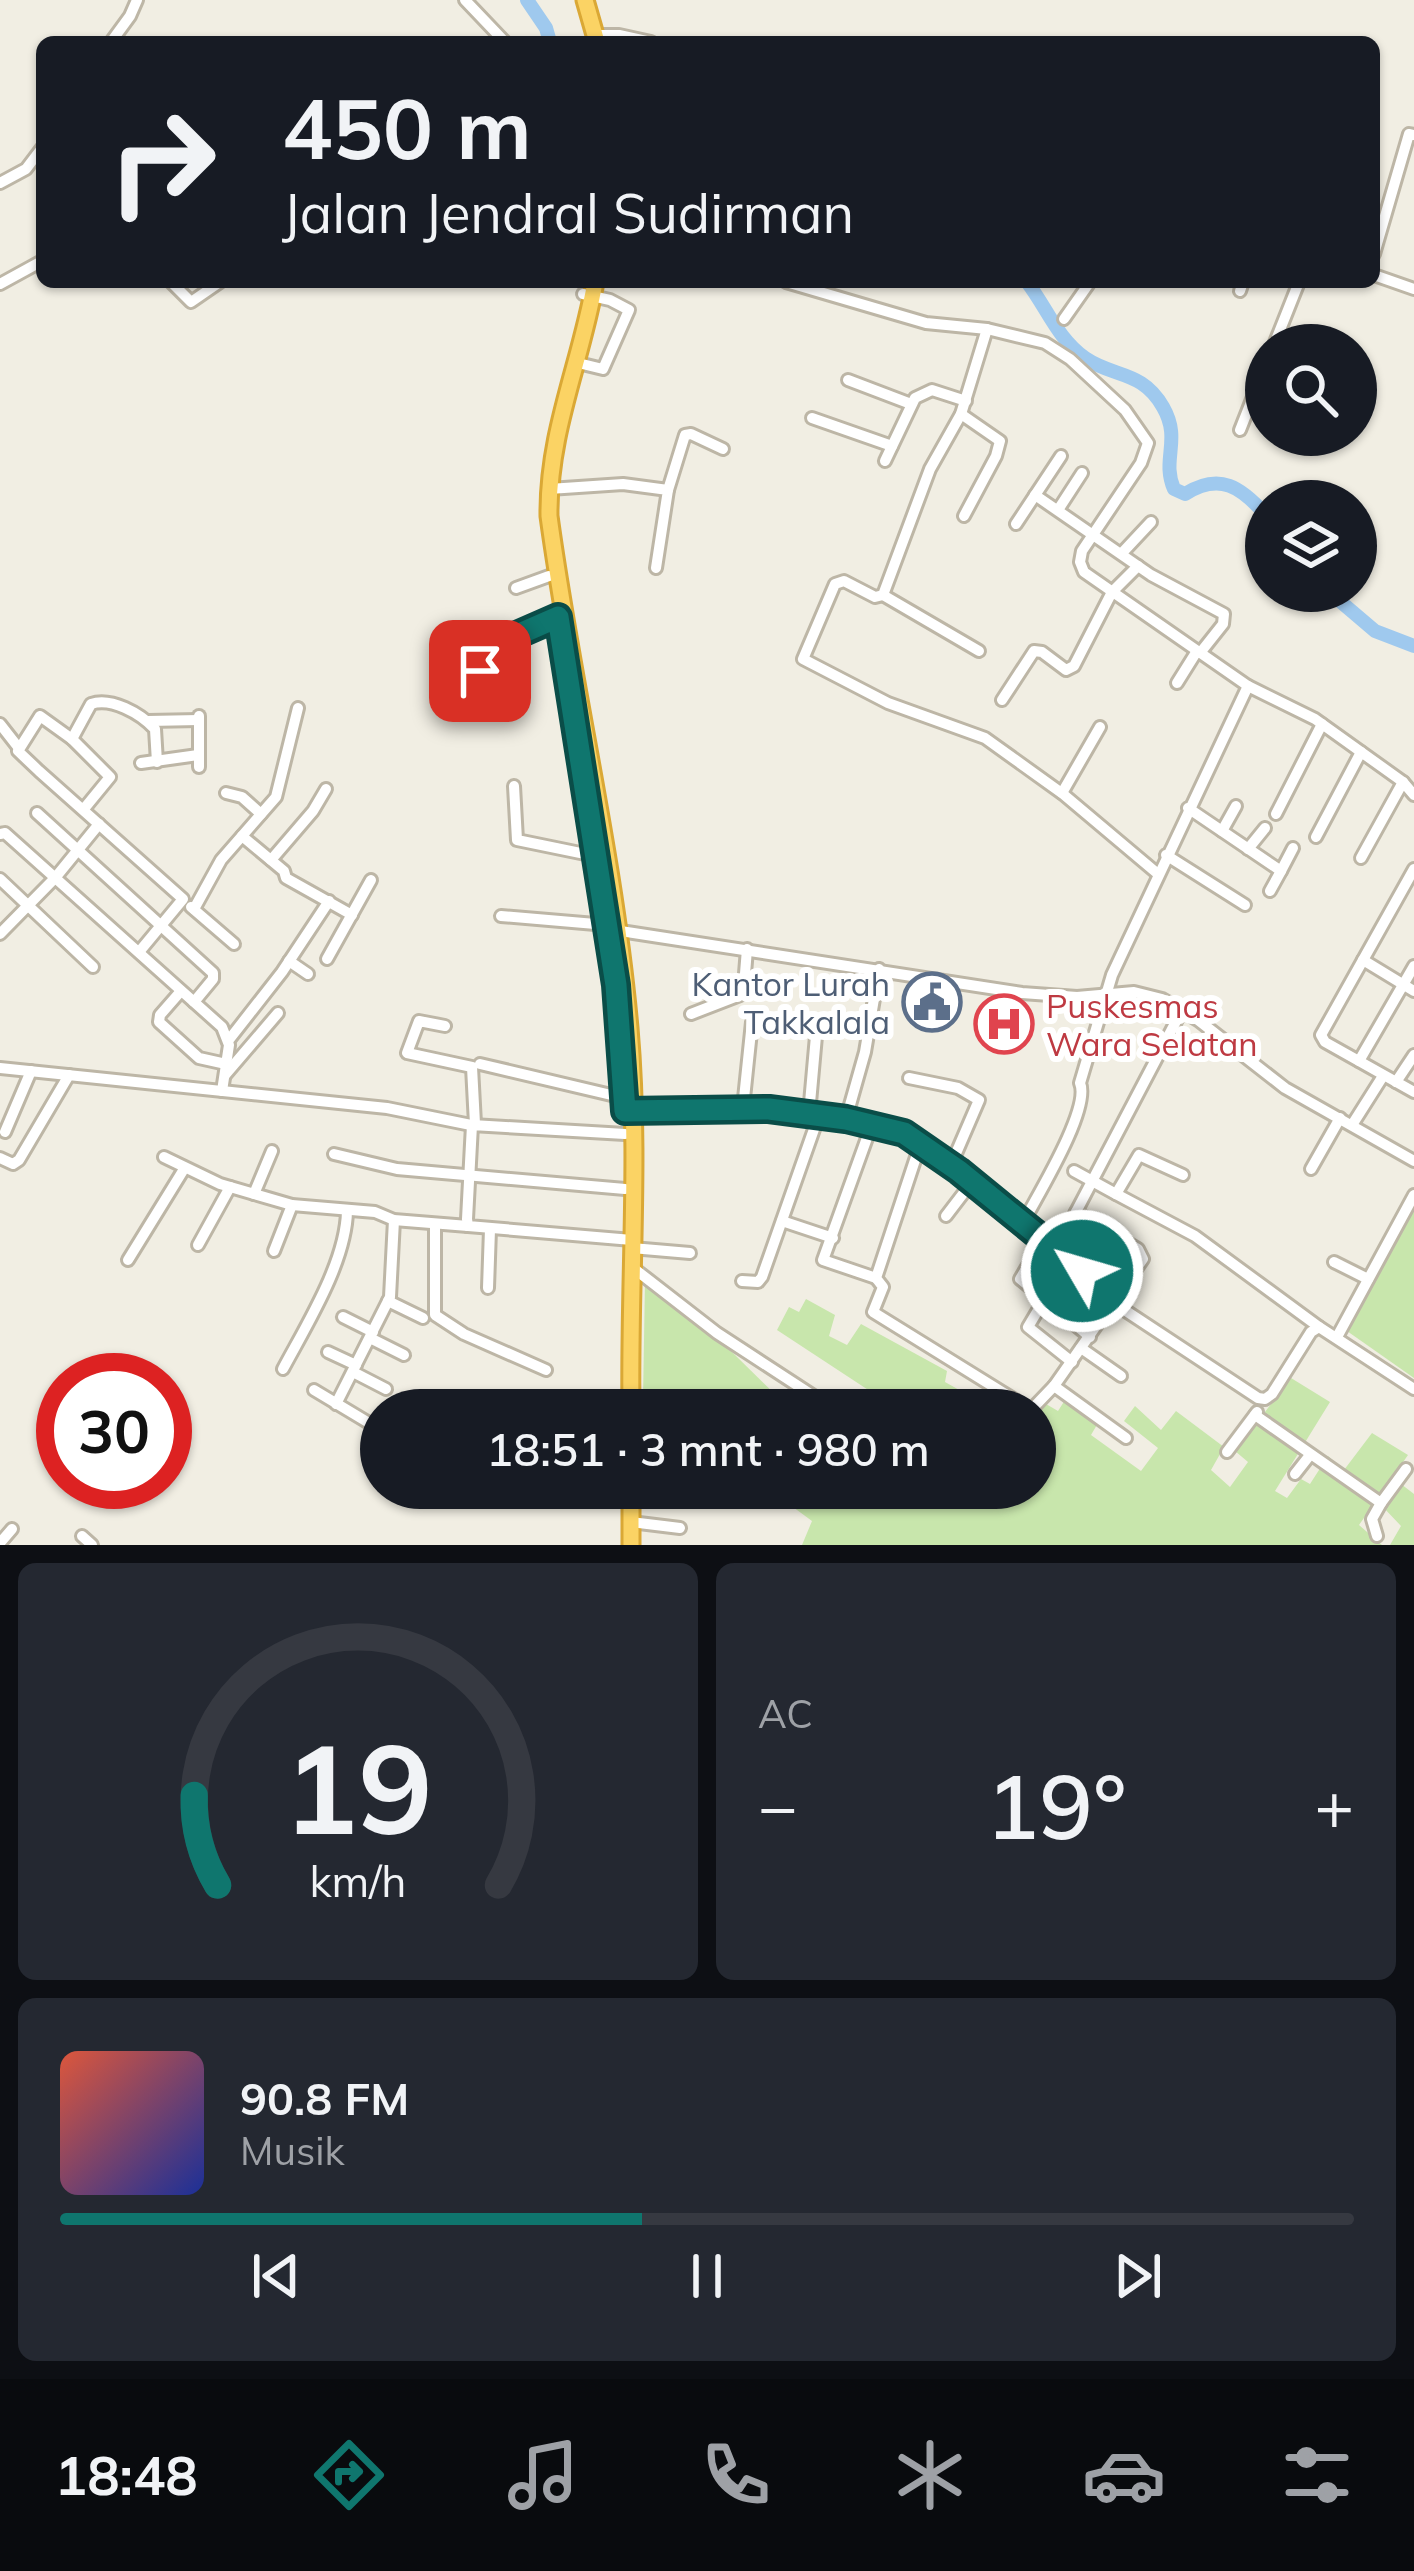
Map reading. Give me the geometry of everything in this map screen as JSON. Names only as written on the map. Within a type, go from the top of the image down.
[{"type":"highway","points":[[589,0],[599,36]]},
{"type":"highway","points":[[589,288],[555,434],[549,488],[620,1022],[630,1243],[627,1389]]},
{"type":"highway","points":[[589,288],[545,446],[541,507],[611,928]]},
{"type":"highway","points":[[627,1106],[625,1189],[632,1267],[628,1389]]},
{"type":"highway","points":[[627,1509],[627,1545]]},
{"type":"highway","points":[[627,1545],[629,1509]]},
{"type":"street","points":[[115,36],[137,0]]},
{"type":"street","points":[[465,0],[499,36]]},
{"type":"street","points":[[1380,233],[1409,134],[1414,135]]},
{"type":"street","points":[[0,183],[26,169],[36,156]]},
{"type":"street","points":[[0,284],[36,264]]},
{"type":"street","points":[[1380,277],[1414,290]]},
{"type":"street","points":[[177,288],[191,302],[211,288]]},
{"type":"street","points":[[574,362],[603,369],[629,310],[589,288]]},
{"type":"street","points":[[806,288],[926,323],[987,328],[1039,340],[1070,359],[1146,436],[1145,456],[1092,533],[1080,562],[1084,572],[1248,686],[1322,724],[1414,795]]},
{"type":"street","points":[[1064,319],[1086,288]]},
{"type":"street","points":[[1282,324],[1296,288]]},
{"type":"street","points":[[884,595],[930,469],[963,408],[987,328]]},
{"type":"street","points":[[848,380],[911,404]]},
{"type":"street","points":[[885,461],[911,404],[921,393],[932,390],[963,408],[1000,441],[964,516]]},
{"type":"street","points":[[1240,430],[1245,417]]},
{"type":"street","points":[[812,418],[892,446]]},
{"type":"street","points":[[656,568],[668,490],[685,435],[723,449]]},
{"type":"street","points":[[1016,524],[1061,456]]},
{"type":"street","points":[[1058,510],[1082,473]]},
{"type":"street","points":[[549,488],[623,484],[668,490]]},
{"type":"street","points":[[1035,495],[1138,566],[1225,615],[1223,625],[1178,683]]},
{"type":"street","points":[[1122,554],[1151,522]]},
{"type":"street","points":[[1003,700],[1034,651],[1066,670],[1074,666],[1112,592],[1138,566]]},
{"type":"street","points":[[516,588],[550,576]]},
{"type":"street","points":[[979,651],[884,595],[875,597],[844,581],[835,584],[803,659],[895,706],[980,736],[1061,794],[1158,874]]},
{"type":"street","points":[[475,692],[492,646],[558,617]]},
{"type":"street","points":[[1023,1223],[1081,1102],[1080,1083],[1105,993],[1248,686]]},
{"type":"street","points":[[72,739],[94,702],[109,703],[155,729],[157,762]]},
{"type":"street","points":[[194,909],[221,860],[277,797],[298,709]]},
{"type":"street","points":[[18,747],[43,715],[72,739],[110,777],[83,810]]},
{"type":"street","points":[[141,763],[198,761],[199,718],[148,721]]},
{"type":"street","points":[[0,724],[83,810],[234,944]]},
{"type":"street","points":[[1276,814],[1322,724]]},
{"type":"street","points":[[1061,794],[1100,727]]},
{"type":"street","points":[[1316,837],[1361,752]]},
{"type":"street","points":[[1361,858],[1403,782]]},
{"type":"street","points":[[514,786],[517,840],[596,856]]},
{"type":"street","points":[[272,860],[326,789]]},
{"type":"street","points":[[226,793],[242,797],[261,814]]},
{"type":"street","points":[[1222,831],[1237,806]]},
{"type":"street","points":[[1189,808],[1281,871]]},
{"type":"street","points":[[37,813],[213,973],[194,1002]]},
{"type":"street","points":[[0,934],[100,824]]},
{"type":"street","points":[[1248,849],[1265,828]]},
{"type":"street","points":[[5,834],[222,1027],[229,1041]]},
{"type":"street","points":[[242,836],[284,871],[286,878],[352,914]]},
{"type":"street","points":[[1270,891],[1293,848]]},
{"type":"street","points":[[1166,855],[1245,905]]},
{"type":"street","points":[[1414,869],[1321,1035],[1325,1042],[1414,1092]]},
{"type":"street","points":[[0,879],[92,967]]},
{"type":"street","points":[[327,959],[371,880]]},
{"type":"street","points":[[139,952],[183,899]]},
{"type":"street","points":[[222,1091],[229,1041],[329,901]]},
{"type":"street","points":[[501,916],[611,928],[1022,993],[1151,995],[1182,1010],[1286,1088],[1414,1161]]},
{"type":"street","points":[[691,1014],[740,995],[747,949]]},
{"type":"street","points":[[1363,960],[1408,988]]},
{"type":"street","points":[[289,961],[308,974]]},
{"type":"street","points":[[1359,1061],[1408,988],[1414,966]]},
{"type":"street","points":[[846,1119],[865,1052],[879,969]]},
{"type":"street","points":[[181,991],[159,1022],[199,1058],[226,1070]]},
{"type":"street","points":[[1056,1250],[1182,1010]]},
{"type":"street","points":[[226,1070],[278,1012]]},
{"type":"street","points":[[446,1026],[419,1021],[407,1053],[472,1067],[468,1226]]},
{"type":"street","points":[[743,1108],[752,1022]]},
{"type":"street","points":[[742,1281],[760,1280],[814,1114],[817,1025]]},
{"type":"street","points":[[1396,1082],[1414,1055]]},
{"type":"street","points":[[480,1064],[627,1106],[814,1114],[872,1124],[921,1142],[1117,1302],[1265,1399]]},
{"type":"street","points":[[0,1068],[387,1108],[473,1125],[625,1134]]},
{"type":"street","points":[[4,1132],[32,1071]]},
{"type":"street","points":[[0,1158],[13,1164],[19,1160],[69,1075]]},
{"type":"street","points":[[1311,1168],[1383,1076]]},
{"type":"street","points":[[910,1078],[958,1088],[979,1100],[951,1165]]},
{"type":"street","points":[[872,1124],[824,1260],[876,1278],[883,1288],[875,1314],[1030,1410],[1054,1386],[1117,1302],[1143,1254],[1076,1212]]},
{"type":"street","points":[[876,1278],[921,1142]]},
{"type":"street","points":[[254,1194],[272,1151]]},
{"type":"street","points":[[334,1154],[397,1169],[625,1189]]},
{"type":"street","points":[[1116,1194],[1139,1155],[1183,1175]]},
{"type":"street","points":[[164,1157],[230,1186],[292,1204],[690,1253]]},
{"type":"street","points":[[128,1260],[184,1169]]},
{"type":"street","points":[[1074,1172],[1195,1236],[1414,1389]]},
{"type":"street","points":[[946,1216],[972,1182]]},
{"type":"street","points":[[199,1245],[230,1186]]},
{"type":"street","points":[[1337,1337],[1414,1195]]},
{"type":"street","points":[[274,1251],[292,1204]]},
{"type":"street","points":[[284,1370],[336,1263],[347,1211]]},
{"type":"street","points":[[336,1404],[388,1301],[394,1220]]},
{"type":"street","points":[[782,1221],[833,1238]]},
{"type":"street","points":[[435,1224],[433,1312],[464,1334],[546,1370]]},
{"type":"street","points":[[488,1288],[490,1229]]},
{"type":"street","points":[[1042,1240],[1020,1279],[1121,1376]]},
{"type":"street","points":[[1334,1262],[1368,1279]]},
{"type":"street","points":[[632,1267],[717,1334],[802,1389]]},
{"type":"street","points":[[1044,1300],[1027,1325],[1072,1362]]},
{"type":"street","points":[[388,1301],[423,1318]]},
{"type":"street","points":[[343,1317],[404,1355]]},
{"type":"street","points":[[1227,1452],[1319,1327]]},
{"type":"street","points":[[328,1352],[386,1389]]},
{"type":"street","points":[[1054,1386],[1126,1438]]},
{"type":"street","points":[[314,1390],[360,1418]]},
{"type":"street","points":[[1256,1415],[1381,1503]]},
{"type":"street","points":[[1295,1474],[1310,1455]]},
{"type":"street","points":[[1377,1536],[1372,1520],[1406,1469]]},
{"type":"street","points":[[631,1522],[680,1528]]},
{"type":"street","points":[[0,1543],[12,1529]]},
{"type":"green space","points":[[1414,1208],[1414,1378],[1347,1331]]},
{"type":"green space","points":[[645,1281],[770,1389],[643,1389]]},
{"type":"green space","points":[[806,1299],[835,1315],[829,1336],[847,1345],[861,1324],[947,1371],[945,1382],[958,1389],[867,1389],[777,1330],[789,1307],[799,1312]]},
{"type":"green space","points":[[1291,1378],[1330,1402],[1275,1491],[1287,1498],[1301,1479],[1310,1484],[1328,1456],[1344,1470],[1372,1433],[1408,1455],[1359,1525],[1382,1545],[802,1545],[812,1521],[796,1509],[1056,1509],[1056,1410],[1065,1400],[1098,1423],[1091,1435],[1141,1471],[1158,1448],[1124,1421],[1135,1406],[1161,1430],[1176,1411],[1224,1447],[1211,1470],[1230,1487],[1248,1462],[1235,1451]]},
{"type":"green space","points":[[1401,1484],[1414,1494],[1414,1545],[1390,1545],[1401,1526],[1383,1507]]},
{"type":"waterway","points":[[527,0],[548,36]]},
{"type":"waterway","points":[[1031,288],[1075,350],[1155,395],[1171,430],[1169,468],[1174,489],[1185,494],[1219,484],[1245,495]]},
{"type":"waterway","points":[[1353,612],[1375,631],[1414,646]]},
{"type":"place","name":"Kantor Lurah Takkalala","points":[[932,1002]]},
{"type":"place","name":"Puskesmas Wara Selatan","points":[[1004,1024]]},
{"type":"route","points":[[480,671],[492,646],[558,617],[616,985],[625,1111],[769,1109],[846,1119],[904,1133],[959,1171],[1082,1271]]}]
